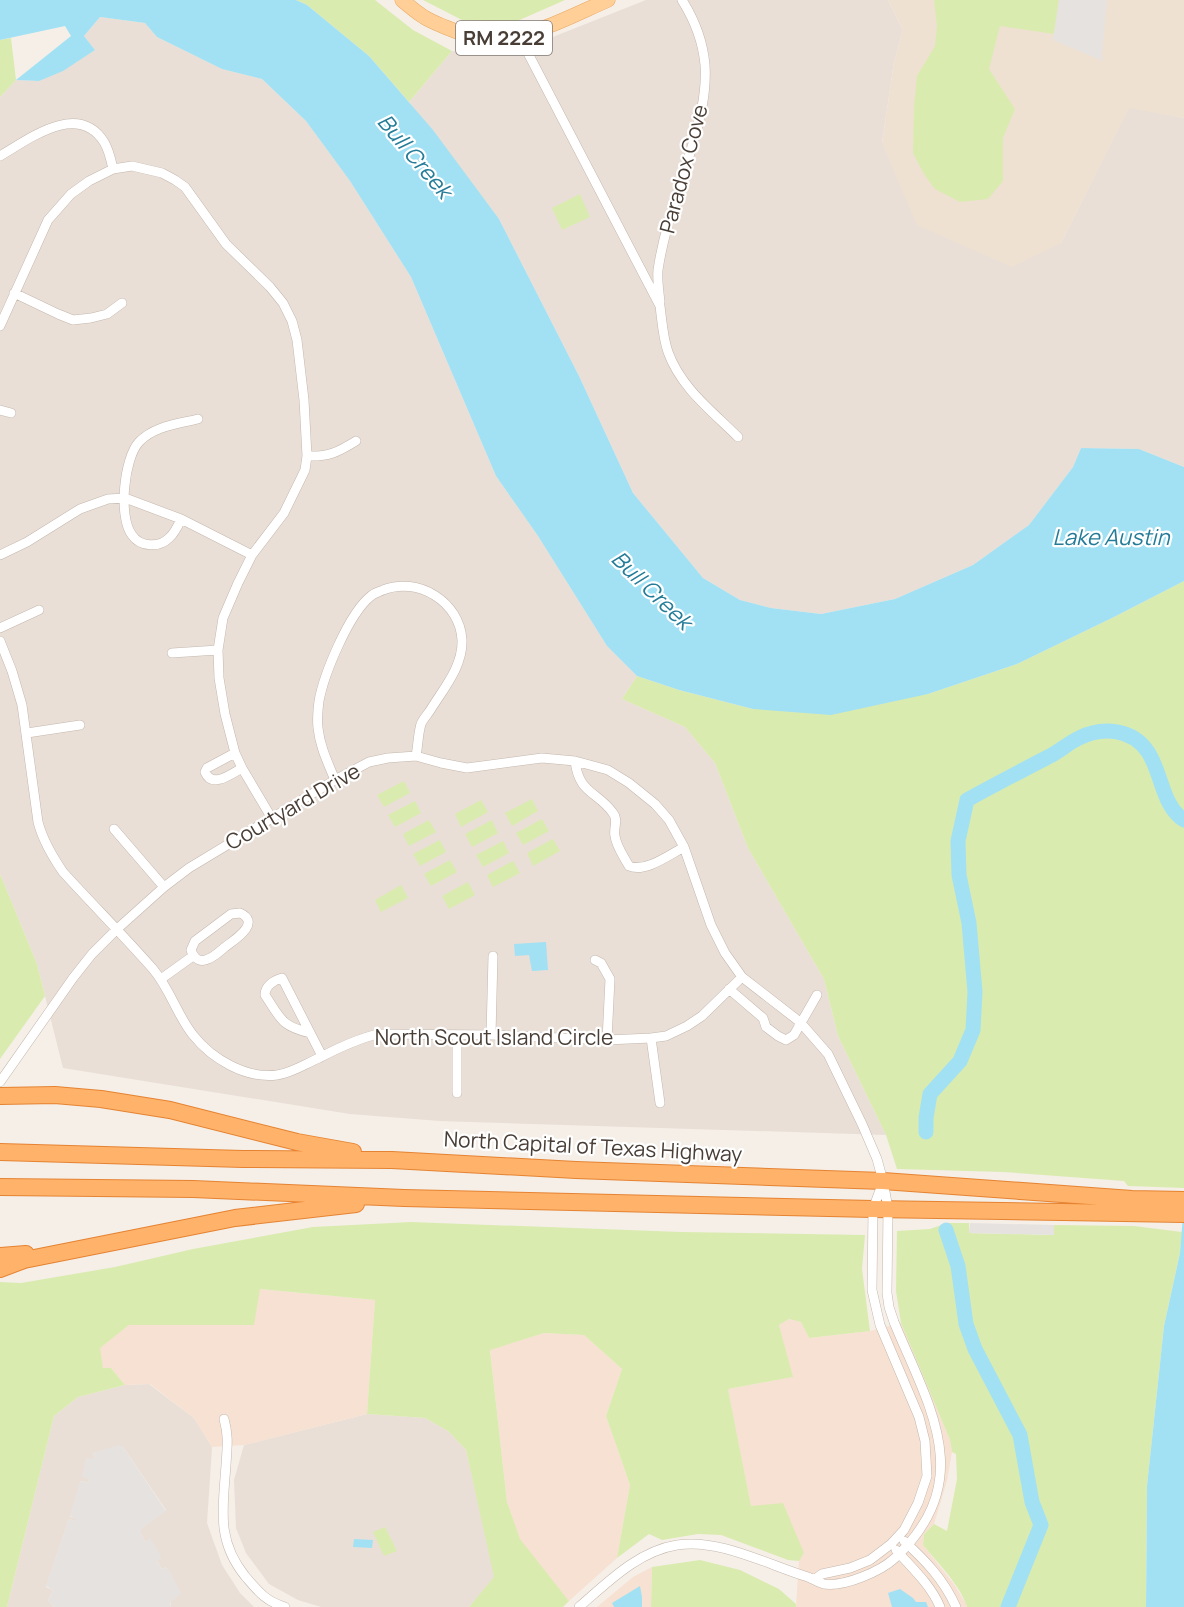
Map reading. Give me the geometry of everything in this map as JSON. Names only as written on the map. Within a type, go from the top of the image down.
[{"type":"highway","points":[[0,1096],[55,1095],[170,1110],[297,1142],[392,1160]]},
{"type":"highway","name":"North Capital of Texas Highway","points":[[0,1152],[243,1159],[392,1160],[576,1170],[883,1181],[1132,1205],[1184,1214]]},
{"type":"highway","name":"North Capital of Texas Highway","points":[[0,1187],[192,1189],[404,1198],[880,1208],[1132,1205],[1184,1200]]},
{"type":"highway","points":[[0,1269],[24,1260],[235,1218],[404,1198]]},
{"type":"highway","points":[[0,1256],[84,1249]]},
{"type":"main road","name":"RM 2222","points":[[402,0],[425,18],[455,32],[486,38],[519,36],[537,31],[608,0]]},
{"type":"street","name":"Paradox Cove","points":[[660,306],[658,273],[663,245],[700,120],[704,91],[705,64],[700,39],[691,14],[682,0]]},
{"type":"street","points":[[519,36],[660,306],[667,350],[678,375],[696,396],[738,436]]},
{"type":"street","points":[[0,156],[55,125],[75,123],[87,127],[102,140],[114,169]]},
{"type":"street","points":[[0,326],[48,220],[71,194],[89,181],[114,169],[132,166],[162,173],[185,187],[226,244],[283,303],[292,321],[297,340],[308,456],[305,470],[284,513],[252,555],[223,618],[218,650],[221,690],[235,753],[271,817]]},
{"type":"street","points":[[14,293],[73,320],[107,314],[122,303]]},
{"type":"street","points":[[0,410],[11,413]]},
{"type":"street","points":[[181,519],[170,538],[162,543],[145,544],[137,541],[131,534],[125,514],[128,465],[132,451],[139,442],[158,428],[198,419]]},
{"type":"street","points":[[308,456],[324,457],[356,441]]},
{"type":"street","points":[[0,555],[27,542],[80,509],[108,499],[125,498],[181,519],[252,555]]},
{"type":"street","points":[[335,780],[321,747],[318,727],[319,703],[324,683],[343,637],[359,609],[371,595],[391,587],[404,585],[421,588],[436,595],[447,605],[459,623],[462,641],[459,661],[453,676],[421,723],[416,756]]},
{"type":"street","points":[[0,628],[39,610]]},
{"type":"street","name":"North Scout Island Circle","points":[[0,641],[22,705],[36,813],[43,839],[63,872],[161,979],[193,1035],[231,1066],[265,1076],[278,1075],[378,1034],[491,1035],[607,1040],[666,1036],[687,1026],[702,1015],[742,977]]},
{"type":"street","points":[[172,653],[218,650]]},
{"type":"street","points":[[27,733],[80,725]]},
{"type":"street","points":[[235,753],[207,768],[205,772],[207,778],[212,781],[217,780],[242,768]]},
{"type":"street","name":"Courtyard Drive","points":[[0,1082],[92,954],[116,930],[189,868],[335,780],[369,762],[388,758],[416,756],[467,768],[542,758],[574,761],[608,771],[629,783],[656,804],[669,820],[684,847],[711,925],[725,953],[742,977],[800,1022],[828,1054],[877,1159],[883,1181],[880,1208]]},
{"type":"street","points":[[574,761],[576,774],[583,785],[613,812],[616,818],[614,834],[629,866],[642,868],[684,847]]},
{"type":"street","points":[[114,829],[164,887]]},
{"type":"street","points":[[231,914],[245,915],[248,925],[245,932],[206,960],[193,956],[191,950],[195,940],[231,914]]},
{"type":"street","points":[[161,979],[193,956]]},
{"type":"street","points":[[491,1035],[493,956]]},
{"type":"street","points":[[595,960],[601,963],[610,979],[607,1040]]},
{"type":"street","points":[[310,1033],[294,1029],[284,1022],[265,994],[265,990],[277,980],[282,978],[322,1056]]},
{"type":"street","points":[[729,989],[763,1018],[766,1027],[786,1040],[794,1035],[817,995]]},
{"type":"street","points":[[458,1035],[458,1093]]},
{"type":"street","points":[[651,1038],[660,1103]]},
{"type":"street","points":[[815,1579],[822,1574],[850,1568],[870,1560],[891,1544],[904,1530],[918,1503],[927,1476],[926,1441],[919,1417],[880,1325],[872,1290],[883,1181]]},
{"type":"street","points":[[579,1607],[636,1560],[675,1545],[712,1546],[763,1561],[815,1579],[823,1584],[850,1581],[891,1562],[925,1523],[939,1484],[941,1463],[939,1440],[931,1412],[889,1307],[880,1208]]},
{"type":"street","points":[[919,1417],[931,1412]]},
{"type":"street","points":[[224,1419],[228,1434],[222,1516],[227,1543],[243,1573],[258,1592],[272,1603],[285,1607]]},
{"type":"street","points":[[898,1536],[930,1565],[950,1592],[956,1607]]},
{"type":"street","points":[[891,1544],[925,1582],[940,1607]]},
{"type":"shaded area","points":[[646,0],[888,0],[903,30],[894,62],[882,143],[1061,243],[1129,107],[1184,118],[1184,467],[1139,449],[1081,448],[1073,467],[1029,525],[973,565],[895,599],[821,614],[771,608],[740,600],[703,578],[633,493],[579,376],[499,219],[409,102],[452,51],[510,54]]},
{"type":"shaded area","points":[[888,0],[1184,0],[1184,118],[1129,108],[1061,243],[1012,267],[917,225],[882,143],[894,62],[903,30]]},
{"type":"shaded area","points":[[1059,0],[1107,0],[1103,61],[1053,40]]},
{"type":"shaded area","points":[[100,17],[145,23],[157,37],[222,69],[262,79],[306,121],[350,181],[411,277],[496,476],[538,536],[607,646],[637,676],[622,699],[685,727],[715,763],[748,848],[824,979],[838,1036],[886,1135],[440,1121],[350,1114],[63,1068],[37,964],[0,874],[0,97],[16,80],[39,81],[95,50],[84,36]]},
{"type":"shaded area","points":[[970,1223],[1054,1225],[1054,1235],[969,1233]]},
{"type":"shaded area","points":[[259,1289],[375,1300],[367,1414],[244,1445],[212,1447],[194,1418],[150,1384],[125,1385],[111,1368],[103,1368],[99,1348],[129,1325],[253,1325]]},
{"type":"shaded area","points":[[789,1319],[801,1322],[809,1338],[870,1331],[901,1323],[950,1440],[952,1452],[947,1481],[934,1524],[924,1534],[923,1545],[954,1584],[967,1607],[796,1607],[799,1561],[804,1553],[751,1507],[728,1389],[792,1377],[779,1325]]},
{"type":"shaded area","points":[[544,1333],[584,1335],[622,1369],[606,1416],[630,1485],[617,1558],[569,1601],[519,1539],[507,1502],[490,1349]]},
{"type":"shaded area","points":[[149,1384],[194,1418],[212,1447],[207,1523],[222,1565],[240,1593],[254,1607],[171,1607],[166,1567],[162,1569],[150,1539],[145,1542],[139,1530],[166,1510],[123,1447],[93,1453],[95,1459],[88,1483],[81,1481],[70,1517],[77,1518],[75,1521],[69,1519],[46,1587],[53,1590],[48,1600],[54,1607],[7,1607],[54,1416],[78,1397],[125,1385]]},
{"type":"shaded area","points":[[367,1414],[425,1418],[448,1431],[466,1450],[495,1577],[469,1607],[321,1607],[298,1600],[269,1584],[246,1553],[236,1528],[234,1480],[244,1445]]},
{"type":"shaded area","points":[[119,1445],[123,1447],[166,1511],[139,1530],[145,1542],[150,1538],[162,1558],[157,1561],[162,1569],[167,1567],[181,1593],[170,1603],[171,1607],[54,1607],[48,1600],[53,1590],[46,1586],[69,1519],[75,1521],[76,1519],[70,1516],[80,1481],[88,1483],[89,1479],[82,1477],[86,1458],[95,1459],[93,1453]]},
{"type":"shaded area","points":[[652,1567],[651,1607],[597,1607],[633,1577]]},
{"type":"green space","points":[[296,0],[375,0],[413,30],[452,51],[409,102],[369,56],[307,5]]},
{"type":"green space","points":[[423,0],[565,0],[515,22],[462,20]]},
{"type":"green space","points":[[934,0],[1059,0],[1054,34],[1000,26],[989,69],[1015,109],[1003,138],[1003,181],[988,199],[960,202],[935,189],[913,153],[917,76],[935,46],[937,26]]},
{"type":"green space","points":[[11,38],[16,80],[0,97],[0,40]]},
{"type":"green space","points":[[580,194],[590,217],[562,230],[552,208]]},
{"type":"green space","points":[[1184,581],[1184,1188],[1128,1186],[1124,1181],[1003,1172],[897,1169],[886,1135],[838,1036],[824,979],[748,848],[715,763],[685,727],[622,699],[637,676],[679,690],[753,709],[928,694],[1017,664]]},
{"type":"green space","points":[[404,781],[410,793],[384,807],[377,795]]},
{"type":"green space","points":[[532,799],[538,811],[512,826],[505,813]]},
{"type":"green space","points":[[481,800],[488,812],[461,827],[455,814]]},
{"type":"green space","points":[[415,801],[421,813],[395,827],[388,815]]},
{"type":"green space","points":[[542,819],[549,831],[523,845],[516,833]]},
{"type":"green space","points":[[429,820],[436,832],[409,846],[403,834]]},
{"type":"green space","points":[[492,820],[498,833],[472,847],[465,834]]},
{"type":"green space","points":[[553,839],[560,851],[533,866],[527,853]]},
{"type":"green space","points":[[440,840],[446,852],[420,866],[413,854]]},
{"type":"green space","points":[[503,841],[509,853],[483,867],[476,855]]},
{"type":"green space","points":[[450,860],[457,872],[431,886],[424,874]]},
{"type":"green space","points":[[513,861],[520,873],[493,887],[487,875]]},
{"type":"green space","points":[[0,874],[37,964],[45,996],[0,1059]]},
{"type":"green space","points":[[468,882],[475,895],[449,909],[442,896]]},
{"type":"green space","points":[[401,885],[408,898],[381,912],[375,900]]},
{"type":"green space","points":[[411,1222],[681,1232],[865,1235],[862,1269],[870,1331],[809,1338],[801,1322],[789,1319],[779,1325],[793,1377],[728,1389],[751,1506],[783,1503],[804,1553],[799,1561],[788,1560],[721,1535],[698,1534],[662,1540],[649,1534],[617,1558],[630,1485],[606,1416],[622,1369],[584,1335],[544,1333],[490,1350],[507,1502],[520,1539],[569,1601],[563,1607],[469,1607],[494,1577],[466,1450],[448,1431],[425,1418],[367,1414],[375,1300],[260,1289],[254,1325],[129,1325],[100,1348],[103,1368],[111,1368],[125,1385],[78,1397],[54,1416],[7,1607],[0,1607],[0,1282],[21,1283],[115,1267],[193,1249],[313,1227]]},
{"type":"green space","points":[[947,1223],[969,1223],[969,1233],[1054,1235],[1054,1225],[1134,1226],[1182,1232],[1180,1253],[1164,1326],[1147,1486],[1146,1607],[967,1607],[954,1583],[923,1545],[924,1534],[934,1524],[947,1531],[957,1479],[956,1454],[952,1452],[950,1440],[901,1323],[896,1291],[897,1231],[930,1229]]},
{"type":"green space","points":[[385,1527],[397,1551],[384,1556],[373,1532]]},
{"type":"green space","points":[[700,1560],[740,1570],[779,1589],[796,1604],[796,1607],[651,1607],[652,1567]]},
{"type":"water","name":"Lake Austin","points":[[0,0],[296,0],[307,5],[369,56],[433,130],[499,219],[579,376],[633,493],[703,578],[740,600],[771,608],[821,614],[895,599],[973,565],[1029,525],[1073,467],[1081,448],[1139,449],[1184,467],[1184,581],[1017,664],[928,694],[831,715],[753,709],[679,690],[637,676],[607,646],[538,536],[496,476],[411,277],[350,181],[306,121],[262,79],[222,69],[157,37],[145,23],[100,17],[84,36],[95,50],[63,71],[39,81],[16,80],[71,36],[65,26],[0,40]]},
{"type":"water","points":[[546,942],[548,970],[532,971],[529,955],[515,956],[514,944]]},
{"type":"water","points":[[1184,1202],[1184,1607],[1146,1607],[1147,1486],[1164,1326],[1180,1253]]},
{"type":"water","points":[[354,1539],[373,1540],[372,1548],[353,1547]]},
{"type":"water","points":[[640,1586],[642,1607],[614,1607],[612,1603]]},
{"type":"water","points":[[900,1589],[916,1602],[926,1602],[928,1607],[892,1607],[888,1593]]},
{"type":"waterway","points":[[926,1132],[930,1094],[960,1061],[973,1030],[975,992],[969,923],[959,875],[958,841],[967,800],[1079,738],[1107,731],[1126,734],[1142,744],[1153,760],[1171,806],[1184,820]]},
{"type":"waterway","points":[[946,1230],[958,1266],[966,1324],[975,1349],[1020,1435],[1032,1502],[1041,1525],[1008,1607]]},
{"type":"water label","name":"Bull Creek","points":[[415,156]]},
{"type":"water label","name":"Bull Creek","points":[[652,590]]}]
